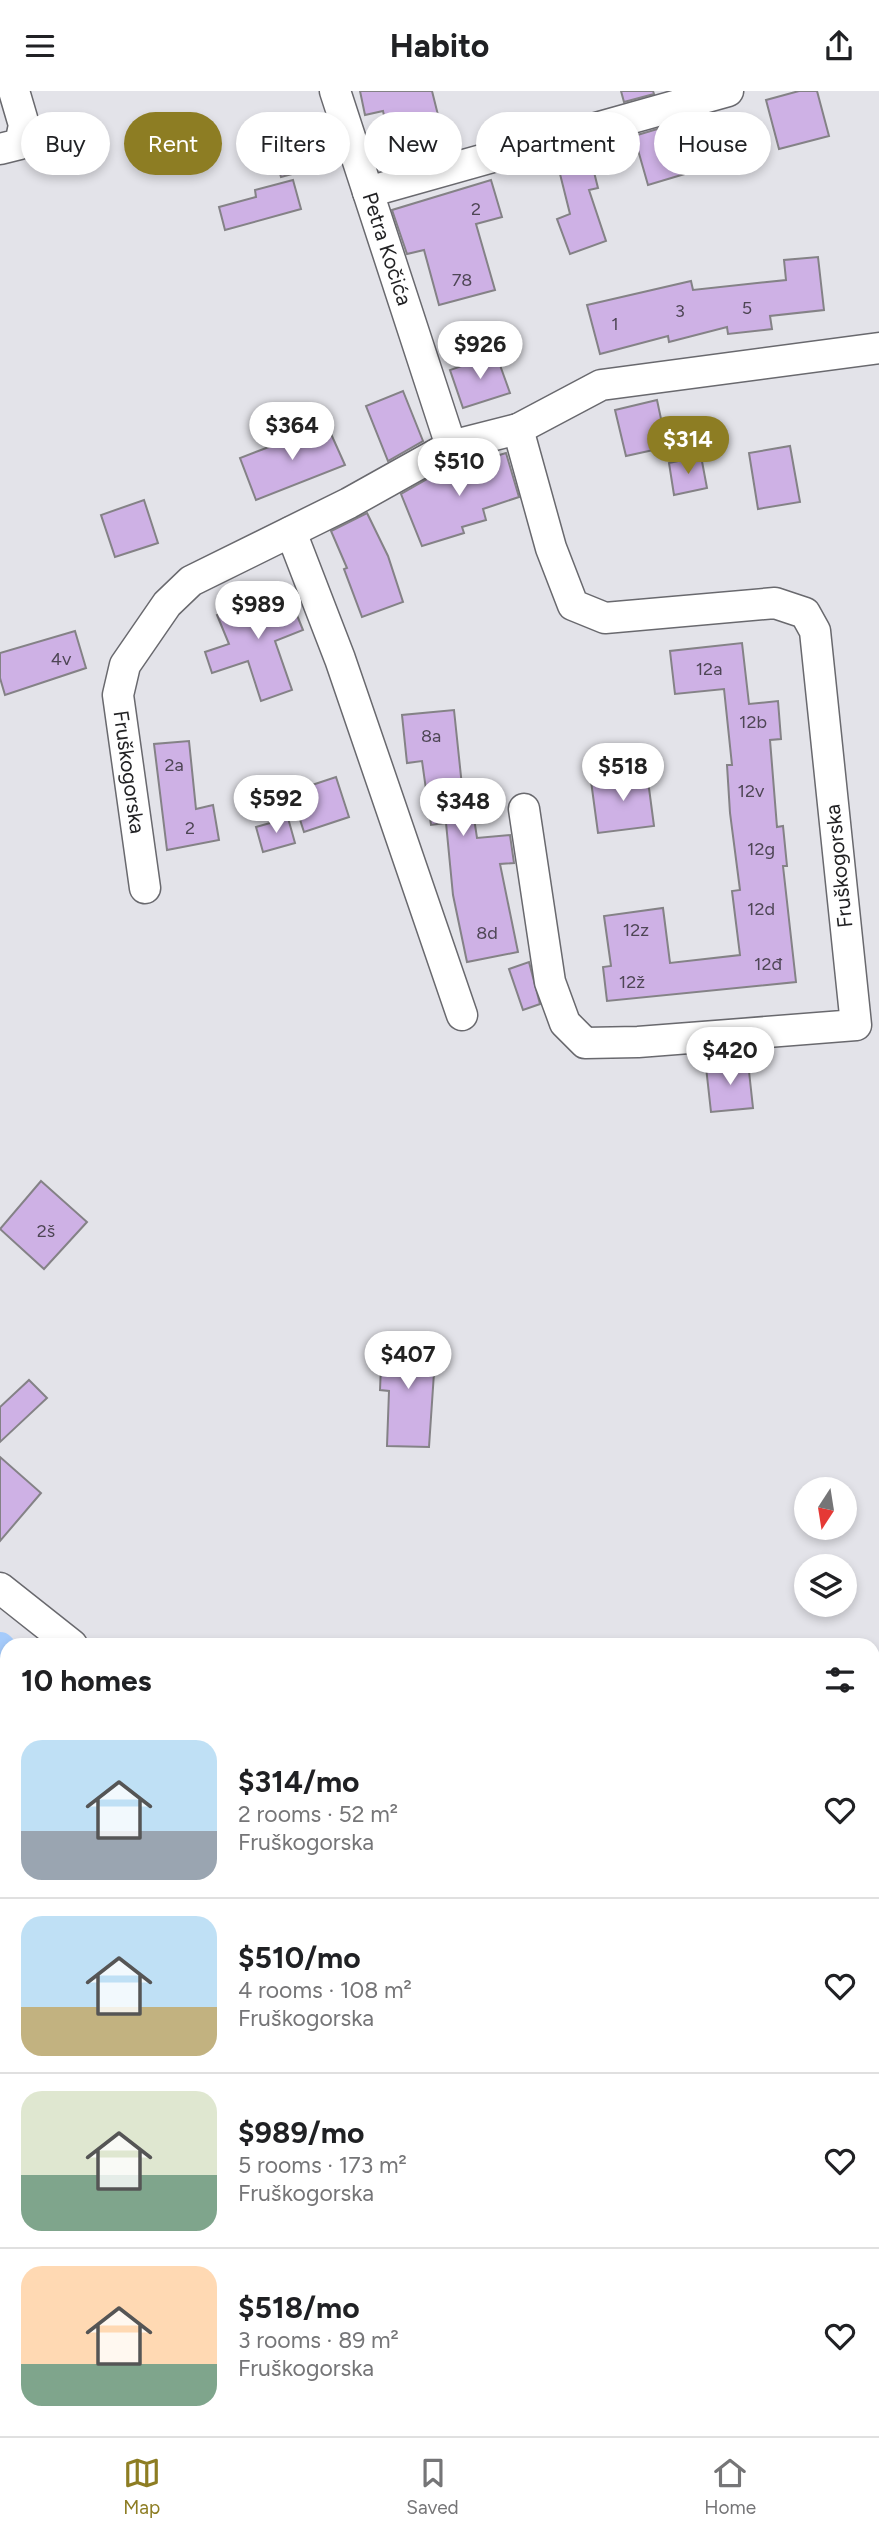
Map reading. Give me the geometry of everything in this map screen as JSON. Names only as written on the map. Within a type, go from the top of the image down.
[{"type":"street","points":[[0,149],[20,144],[24,125],[14,91]]},
{"type":"street","name":"Petra Kočića","points":[[335,91],[452,446]]},
{"type":"street","points":[[368,192],[728,91]]},
{"type":"street","name":"Fruškogorska","points":[[145,888],[118,695],[125,665],[167,604],[191,581],[452,446],[518,429],[601,385],[879,348]]},
{"type":"street","name":"Fruškogorska","points":[[518,429],[551,548],[573,605],[605,618],[775,603],[805,613],[815,631],[856,1025],[638,1042],[585,1043],[565,1023],[550,982],[524,809]]},
{"type":"street","points":[[291,531],[340,659],[462,1015]]},
{"type":"street","points":[[0,1588],[63,1638]]},
{"type":"building","points":[[360,91],[432,91],[437,112],[383,111],[364,112]]},
{"type":"building","points":[[621,91],[653,91],[654,94],[624,102]]},
{"type":"building","points":[[799,91],[817,91],[829,136],[779,149],[766,100]]},
{"type":"building","points":[[654,130],[654,175],[681,175],[648,185],[640,157],[640,134]]},
{"type":"building","points":[[560,175],[595,175],[598,188],[589,190],[606,241],[570,254],[557,219],[570,214]]},
{"type":"building","points":[[293,180],[301,209],[225,230],[219,207],[256,197],[255,190]]},
{"type":"building","points":[[491,180],[502,217],[476,224],[495,290],[439,305],[424,250],[407,254],[392,210]]},
{"type":"building","points":[[818,257],[824,310],[770,316],[772,329],[728,334],[727,327],[669,342],[668,336],[600,354],[587,305],[691,281],[693,290],[786,280],[784,260]]},
{"type":"building","points":[[496,354],[510,393],[463,408],[450,370]]},
{"type":"building","points":[[403,391],[423,441],[388,461],[366,406]]},
{"type":"building","points":[[657,400],[667,447],[626,456],[615,410]]},
{"type":"building","points":[[327,425],[345,465],[256,500],[240,458]]},
{"type":"building","points":[[790,446],[800,502],[758,509],[749,453]]},
{"type":"building","points":[[506,453],[519,497],[483,509],[486,520],[462,527],[464,533],[422,546],[401,494],[436,474]]},
{"type":"building","points":[[701,456],[707,488],[674,495],[669,463]]},
{"type":"building","points":[[144,500],[158,543],[115,557],[101,515]]},
{"type":"building","points":[[367,513],[388,556],[403,602],[362,617],[344,569],[347,568],[331,531]]},
{"type":"building","points":[[286,588],[303,630],[275,641],[292,690],[261,701],[248,661],[212,673],[205,652],[229,644],[217,615]]},
{"type":"building","points":[[75,631],[86,668],[5,695],[0,678],[0,653]]},
{"type":"building","points":[[742,643],[749,704],[778,701],[781,739],[770,740],[777,827],[783,826],[787,866],[783,866],[796,982],[607,1001],[603,967],[611,966],[604,916],[663,908],[670,963],[740,955],[732,891],[740,890],[730,813],[727,765],[732,765],[724,689],[675,694],[670,651]]},
{"type":"building","points":[[454,710],[462,786],[469,785],[477,838],[510,835],[514,863],[500,864],[518,952],[467,962],[453,895],[446,823],[431,825],[422,761],[407,763],[402,715]]},
{"type":"building","points":[[189,741],[196,809],[213,805],[219,840],[167,850],[154,744]]},
{"type":"building","points":[[647,773],[654,826],[598,833],[591,781]]},
{"type":"building","points":[[336,777],[349,817],[304,832],[291,792]]},
{"type":"building","points":[[288,818],[295,843],[263,852],[256,827]]},
{"type":"building","points":[[529,962],[540,1004],[523,1010],[509,969]]},
{"type":"building","points":[[748,1062],[753,1108],[711,1112],[706,1067]]},
{"type":"building","points":[[41,1181],[87,1222],[44,1269],[0,1229]]},
{"type":"building","points":[[382,1340],[436,1343],[429,1447],[387,1446],[389,1391],[380,1390]]},
{"type":"building","points":[[29,1380],[47,1398],[0,1442],[0,1407]]},
{"type":"building","points":[[0,1457],[41,1493],[0,1541]]}]
